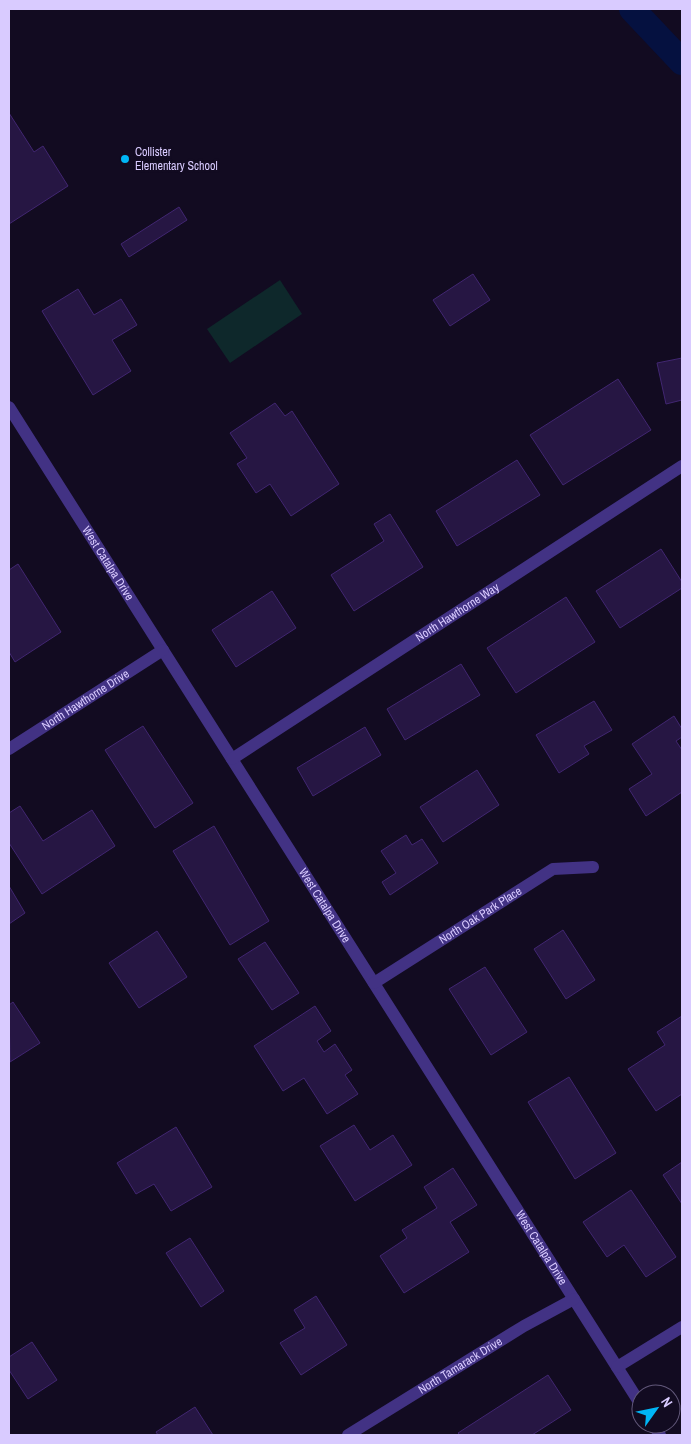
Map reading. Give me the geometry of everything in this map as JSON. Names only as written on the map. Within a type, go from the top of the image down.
[{"type":"street","name":"West Catalpa Drive","points":[[9,407],[631,1389]]},
{"type":"street","name":"North Hawthorne Way","points":[[232,759],[682,466]]},
{"type":"street","name":"North Hawthorne Drive","points":[[9,749],[163,650]]},
{"type":"street","name":"North Oak Park Place","points":[[374,983],[552,869],[593,867]]},
{"type":"street","name":"North Tamarack Drive","points":[[348,1435],[524,1326],[574,1298]]},
{"type":"street","points":[[617,1367],[682,1326]]},
{"type":"green space","points":[[280,280],[302,314],[230,363],[207,329]]},
{"type":"building","points":[[9,113],[34,152],[43,146],[68,186],[9,224]]},
{"type":"building","points":[[179,207],[187,220],[129,257],[121,244]]},
{"type":"building","points":[[473,274],[490,300],[450,326],[433,300]]},
{"type":"building","points":[[78,289],[94,315],[121,299],[137,325],[112,340],[131,371],[93,395],[42,311]]},
{"type":"building","points":[[682,358],[682,400],[666,404],[657,363]]},
{"type":"building","points":[[618,379],[651,430],[563,485],[530,435]]},
{"type":"building","points":[[275,403],[285,416],[292,411],[339,484],[291,516],[270,484],[256,493],[237,464],[247,458],[230,433]]},
{"type":"building","points":[[517,460],[540,495],[457,546],[436,511]]},
{"type":"building","points":[[390,514],[423,567],[354,611],[331,575],[384,541],[374,524]]},
{"type":"building","points":[[661,549],[682,582],[682,588],[620,628],[596,591]]},
{"type":"building","points":[[18,564],[61,632],[15,662],[9,652],[9,570]]},
{"type":"building","points":[[272,591],[296,628],[236,667],[212,630]]},
{"type":"building","points":[[566,597],[595,642],[516,693],[487,648]]},
{"type":"building","points":[[461,664],[480,695],[405,740],[387,709]]},
{"type":"building","points":[[594,701],[612,730],[584,746],[589,754],[559,773],[536,735]]},
{"type":"building","points":[[674,716],[682,729],[682,737],[676,741],[682,750],[682,792],[646,816],[629,789],[652,774],[632,744]]},
{"type":"building","points":[[143,726],[193,803],[155,828],[105,750]]},
{"type":"building","points":[[365,727],[381,755],[313,796],[297,768]]},
{"type":"building","points":[[477,770],[499,805],[443,842],[420,807]]},
{"type":"building","points":[[20,806],[43,841],[92,810],[115,846],[42,894],[9,843],[9,813]]},
{"type":"building","points":[[214,826],[269,921],[230,945],[173,851]]},
{"type":"building","points":[[406,835],[412,845],[422,839],[438,863],[390,895],[382,882],[396,873],[381,851]]},
{"type":"building","points":[[9,886],[25,913],[9,924]]},
{"type":"building","points":[[563,930],[595,980],[566,999],[534,949]]},
{"type":"building","points":[[157,931],[187,977],[139,1008],[109,963]]},
{"type":"building","points":[[265,942],[299,993],[272,1010],[238,959]]},
{"type":"building","points":[[485,967],[527,1032],[491,1055],[449,989]]},
{"type":"building","points":[[13,1002],[40,1043],[10,1062],[9,1005]]},
{"type":"building","points":[[315,1006],[331,1031],[317,1041],[324,1052],[335,1044],[352,1070],[345,1075],[358,1094],[327,1114],[304,1078],[283,1091],[254,1046]]},
{"type":"building","points":[[682,1016],[682,1094],[656,1111],[628,1069],[665,1045],[657,1032]]},
{"type":"building","points":[[569,1077],[616,1153],[575,1179],[528,1102]]},
{"type":"building","points":[[354,1125],[370,1150],[393,1135],[412,1165],[355,1201],[320,1146]]},
{"type":"building","points":[[176,1127],[212,1187],[171,1211],[154,1184],[136,1194],[117,1163]]},
{"type":"building","points":[[682,1162],[682,1204],[663,1175]]},
{"type":"building","points":[[453,1168],[477,1205],[450,1222],[469,1252],[404,1293],[380,1256],[407,1238],[402,1230],[437,1208],[424,1187]]},
{"type":"building","points":[[631,1190],[676,1257],[646,1277],[624,1245],[607,1257],[583,1222]]},
{"type":"building","points":[[190,1238],[224,1291],[201,1307],[166,1253]]},
{"type":"building","points":[[316,1296],[347,1345],[301,1375],[280,1343],[305,1328],[294,1310]]},
{"type":"building","points":[[32,1342],[57,1380],[28,1399],[9,1370],[9,1357]]},
{"type":"building","points":[[548,1375],[571,1410],[532,1435],[460,1435],[458,1433]]},
{"type":"building","points":[[195,1407],[213,1435],[158,1435],[156,1432]]},
{"type":"waterway","points":[[632,9],[682,62]]},
{"type":"place","name":"Collister Elementary School","points":[[125,159]]}]
